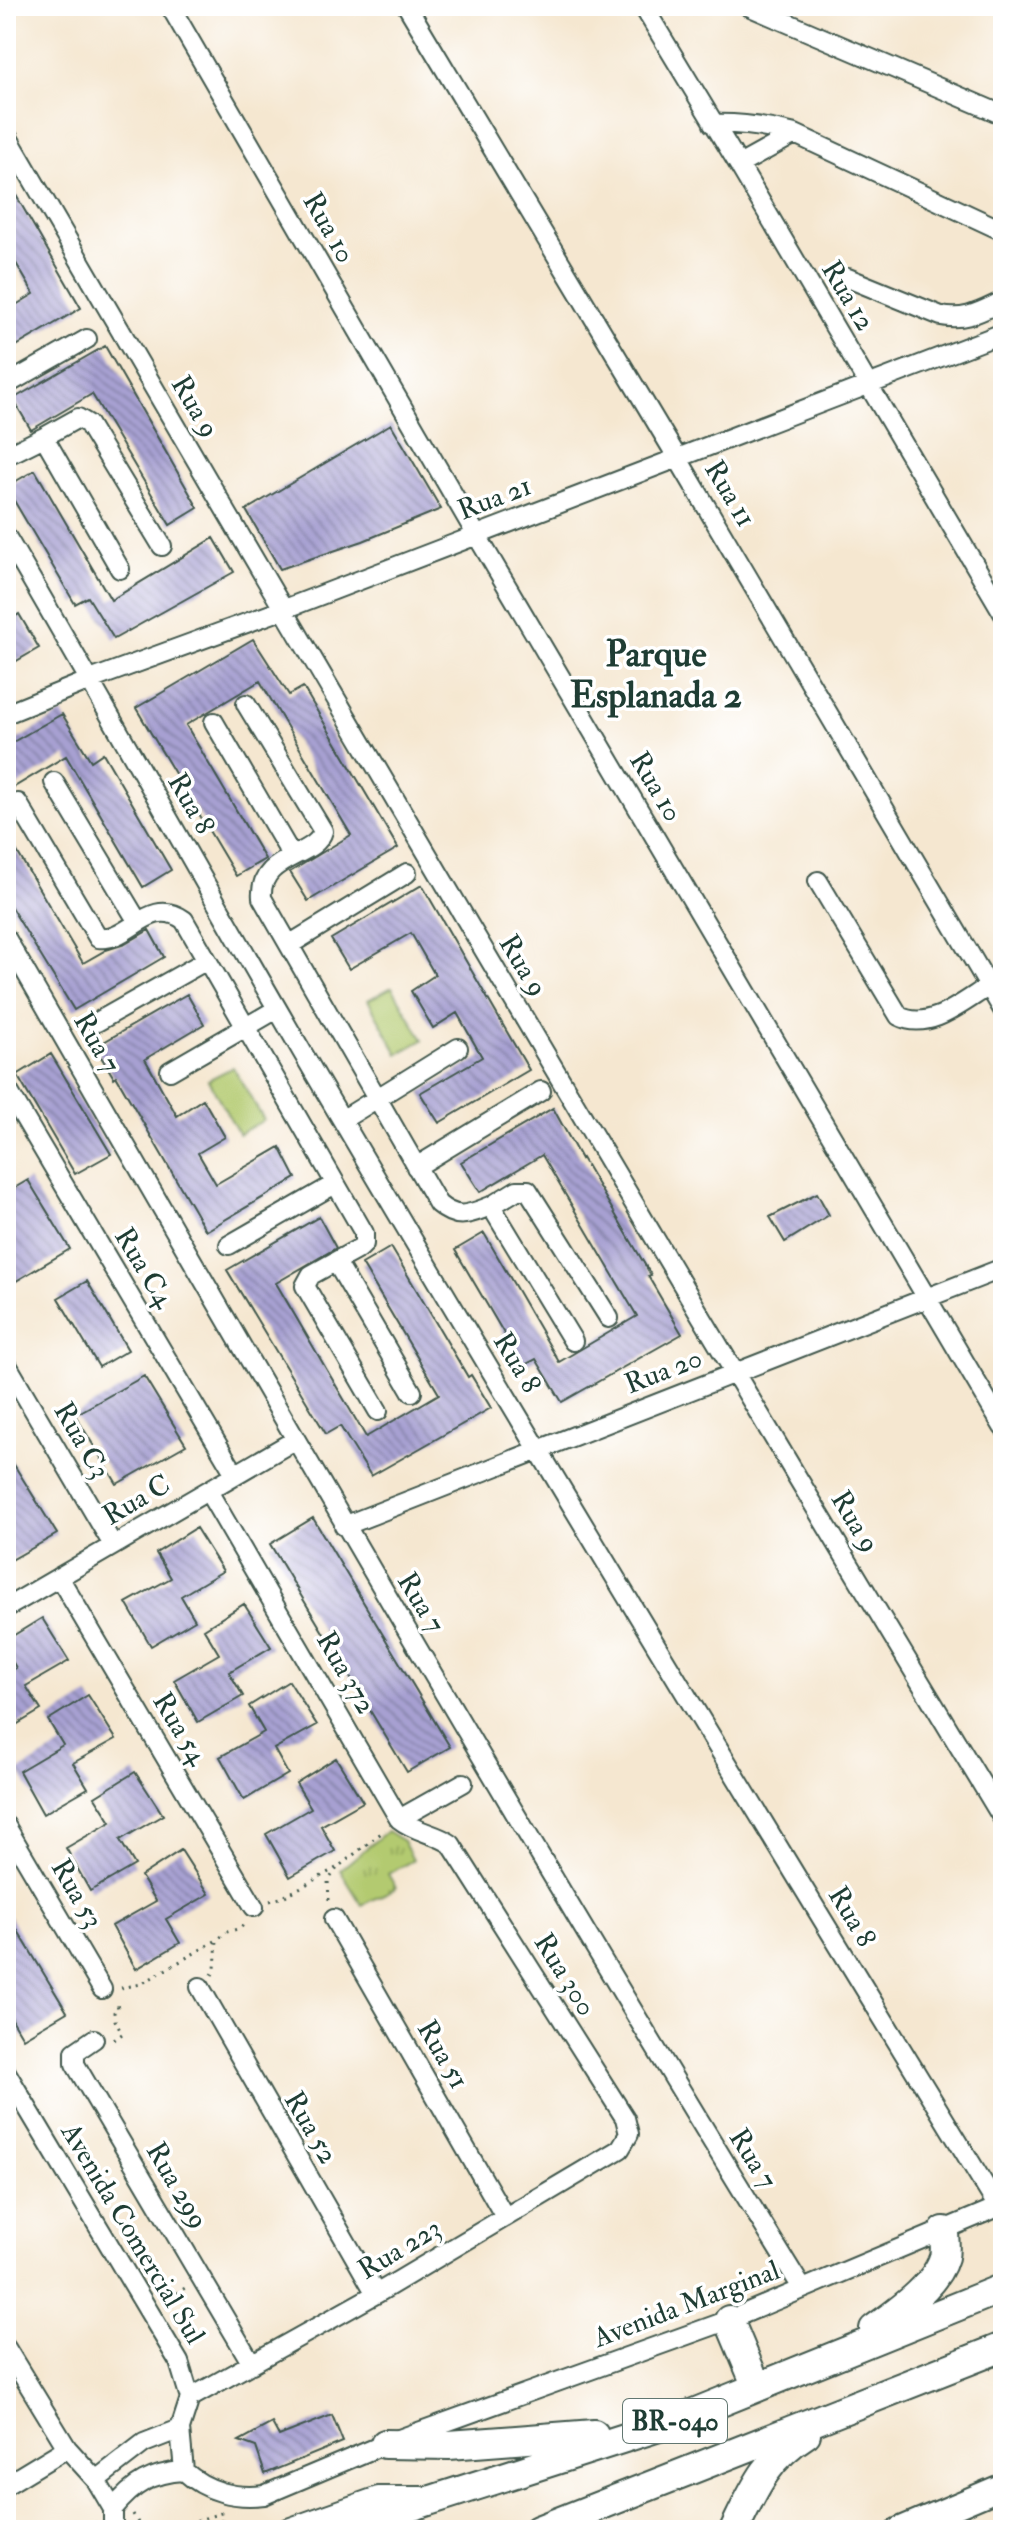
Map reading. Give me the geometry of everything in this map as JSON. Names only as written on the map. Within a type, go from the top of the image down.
[{"type":"highway","points":[[838,2355],[905,2306],[934,2276],[944,2256],[944,2231]]},
{"type":"highway","name":"BR-040","points":[[338,2530],[659,2427],[1003,2288]]},
{"type":"highway","points":[[729,2320],[757,2387]]},
{"type":"highway","name":"BR-040","points":[[538,2530],[1003,2347]]},
{"type":"highway","points":[[734,2530],[763,2471],[791,2443],[850,2407]]},
{"type":"highway","points":[[385,2444],[449,2445],[544,2440],[659,2427]]},
{"type":"main road","points":[[899,2530],[1003,2486]]},
{"type":"street","name":"Rua 10","points":[[170,6],[476,534],[1003,1427]]},
{"type":"street","name":"Rua 11","points":[[407,6],[1003,1010]]},
{"type":"street","name":"Rua 12","points":[[643,6],[1003,613]]},
{"type":"street","points":[[748,6],[1003,115]]},
{"type":"street","points":[[713,124],[763,126],[795,134],[1003,231]]},
{"type":"street","name":"Rua 9","points":[[6,134],[282,610],[733,1373],[1003,1819]]},
{"type":"street","points":[[739,165],[795,134]]},
{"type":"street","points":[[848,278],[941,316],[956,319],[970,317],[1003,301]]},
{"type":"street","name":"Rua 21","points":[[6,714],[1003,333]]},
{"type":"street","points":[[6,385],[87,339]]},
{"type":"street","points":[[6,450],[14,452],[78,418],[88,424],[162,546]]},
{"type":"street","points":[[44,437],[120,569]]},
{"type":"street","name":"Rua 8","points":[[6,536],[277,1009],[537,1450],[1000,2206]]},
{"type":"street","points":[[246,704],[323,831],[320,839],[278,864],[267,875],[261,887],[262,898],[416,1167],[438,1204],[449,1213],[462,1215],[491,1206],[517,1190],[528,1190],[609,1318]]},
{"type":"street","points":[[214,722],[292,856]]},
{"type":"street","points":[[54,782],[138,922]]},
{"type":"street","points":[[18,803],[98,938],[109,938],[165,911],[184,920],[365,1239],[360,1248],[311,1275],[305,1286],[378,1411]]},
{"type":"street","points":[[289,945],[407,873]]},
{"type":"street","points":[[818,881],[899,1016],[909,1021],[925,1021],[989,986]]},
{"type":"street","name":"Rua 7","points":[[6,938],[344,1526],[689,2105],[802,2288]]},
{"type":"street","points":[[97,1022],[207,960]]},
{"type":"street","points":[[170,1071],[277,1009]]},
{"type":"street","points":[[342,1120],[458,1048]]},
{"type":"street","name":"Rua C4","points":[[6,1087],[235,1474]]},
{"type":"street","points":[[416,1167],[541,1091]]},
{"type":"street","points":[[229,1245],[335,1184]]},
{"type":"street","points":[[491,1206],[573,1341]]},
{"type":"street","points":[[336,1262],[412,1392]]},
{"type":"street","name":"Rua 20","points":[[344,1526],[1003,1268]]},
{"type":"street","name":"Rua C3","points":[[6,1363],[113,1545]]},
{"type":"street","name":"Rua C","points":[[6,1608],[295,1440]]},
{"type":"street","name":"Rua 372","points":[[208,1491],[399,1819]]},
{"type":"street","name":"Rua 54","points":[[59,1577],[254,1907]]},
{"type":"street","points":[[399,1819],[463,1783]]},
{"type":"street","name":"Rua 300","points":[[399,1819],[407,1825],[440,1836],[451,1844],[625,2118],[629,2134]]},
{"type":"street","name":"Rua 53","points":[[6,1826],[106,1988]]},
{"type":"street","name":"Rua 51","points":[[334,1919],[505,2217]]},
{"type":"street","name":"Rua 52","points":[[200,1987],[376,2294]]},
{"type":"street","name":"Rua 299","points":[[94,2039],[75,2052],[75,2064],[252,2364]]},
{"type":"street","name":"Avenida Comercial Sul","points":[[6,2072],[179,2362],[190,2398]]},
{"type":"street","name":"Rua 223","points":[[190,2398],[376,2294],[620,2149],[629,2134]]},
{"type":"street","name":"Avenida Marginal","points":[[184,2471],[209,2488],[248,2497],[264,2495],[385,2444],[729,2320],[1000,2206]]},
{"type":"street","points":[[6,2348],[67,2448],[96,2480],[113,2509],[113,2530]]},
{"type":"street","points":[[113,2509],[123,2496],[142,2482],[165,2472],[184,2471],[180,2429],[190,2398]]},
{"type":"street","points":[[96,2480],[144,2443],[180,2429]]},
{"type":"street","points":[[6,2485],[67,2448]]},
{"type":"street","points":[[282,2530],[378,2496],[441,2496]]},
{"type":"path","points":[[106,1988],[141,1984],[227,1932],[241,1928],[254,1907],[283,1897],[338,1867],[399,1819]]},
{"type":"path","points":[[334,1919],[328,1881],[338,1867]]},
{"type":"path","points":[[200,1987],[210,1980],[215,1969],[217,1940]]},
{"type":"path","points":[[94,2039],[113,2040],[122,2034],[115,2020],[114,2012],[118,2008],[106,1988]]},
{"type":"path","points":[[148,2309],[200,2278]]},
{"type":"path","points":[[166,2530],[221,2513],[222,2522],[187,2530]]},
{"type":"green space","points":[[392,987],[423,1040],[398,1054],[368,1000]]},
{"type":"green space","points":[[233,1067],[264,1120],[239,1134],[208,1080]]},
{"type":"green space","points":[[387,1831],[403,1841],[413,1860],[388,1874],[396,1888],[362,1905],[340,1870]]},
{"type":"building","points":[[6,178],[81,308],[6,352],[6,311],[34,294],[6,246]]},
{"type":"building","points":[[105,346],[198,508],[170,525],[92,394],[31,430],[13,399]]},
{"type":"building","points":[[391,424],[441,509],[363,541],[280,569],[246,510]]},
{"type":"building","points":[[35,470],[111,600],[214,538],[234,572],[114,639],[88,597],[75,604],[6,487]]},
{"type":"building","points":[[6,600],[16,616],[19,614],[39,648],[6,667]]},
{"type":"building","points":[[253,639],[289,695],[303,687],[398,848],[308,901],[290,872],[351,835],[260,681],[186,725],[265,859],[236,876],[136,708]]},
{"type":"building","points":[[62,714],[91,761],[103,753],[171,870],[143,887],[66,756],[6,792],[6,746]]},
{"type":"building","points":[[6,833],[83,963],[149,930],[164,957],[74,1010],[6,899]]},
{"type":"building","points":[[422,885],[529,1070],[439,1123],[420,1093],[482,1057],[457,1013],[433,1028],[411,991],[435,975],[411,933],[349,969],[331,939]]},
{"type":"building","points":[[187,994],[204,1024],[145,1059],[177,1116],[203,1099],[225,1137],[198,1153],[216,1184],[280,1147],[296,1178],[206,1231],[116,1076],[114,1078],[95,1047]]},
{"type":"building","points":[[51,1054],[111,1154],[75,1174],[17,1075]]},
{"type":"building","points":[[553,1108],[682,1334],[562,1402],[536,1359],[523,1366],[455,1250],[484,1233],[559,1362],[637,1316],[542,1155],[480,1192],[461,1162]]},
{"type":"building","points":[[28,1180],[70,1249],[6,1287],[6,1193]]},
{"type":"building","points":[[817,1193],[829,1215],[785,1242],[770,1217]]},
{"type":"building","points":[[319,1217],[336,1248],[276,1283],[366,1437],[439,1394],[362,1264],[391,1247],[468,1377],[471,1375],[491,1408],[371,1476],[340,1426],[326,1434],[227,1270]]},
{"type":"building","points":[[87,1281],[128,1350],[99,1367],[58,1298]]},
{"type":"building","points":[[144,1376],[186,1445],[117,1484],[75,1415]]},
{"type":"building","points":[[6,1452],[57,1534],[6,1563]]},
{"type":"building","points":[[313,1518],[450,1747],[407,1772],[270,1544]]},
{"type":"building","points":[[196,1528],[223,1571],[181,1596],[195,1620],[151,1646],[126,1603],[171,1578],[156,1553]]},
{"type":"building","points":[[244,1604],[271,1647],[229,1672],[243,1696],[198,1722],[174,1680],[219,1654],[204,1629]]},
{"type":"building","points":[[42,1618],[69,1661],[26,1686],[41,1710],[6,1731],[6,1674],[16,1668],[6,1650],[6,1640]]},
{"type":"building","points":[[289,1681],[317,1725],[274,1749],[288,1774],[244,1800],[220,1757],[264,1732],[249,1706]]},
{"type":"building","points":[[88,1695],[116,1739],[73,1763],[88,1788],[43,1814],[19,1771],[63,1745],[48,1720]]},
{"type":"building","points":[[336,1758],[363,1802],[321,1826],[335,1851],[290,1877],[266,1834],[311,1808],[296,1783]]},
{"type":"building","points":[[135,1772],[163,1815],[120,1840],[135,1865],[90,1891],[66,1848],[111,1822],[95,1797]]},
{"type":"building","points":[[181,1850],[209,1894],[166,1919],[180,1943],[136,1969],[112,1926],[156,1901],[141,1876]]},
{"type":"building","points":[[6,1911],[67,2012],[23,2038],[6,2009]]},
{"type":"building","points":[[332,2415],[343,2442],[265,2474],[256,2447],[239,2441],[272,2423],[279,2436]]},
{"type":"district","name":"Parque Esplanada 2","points":[[656,674]]}]
